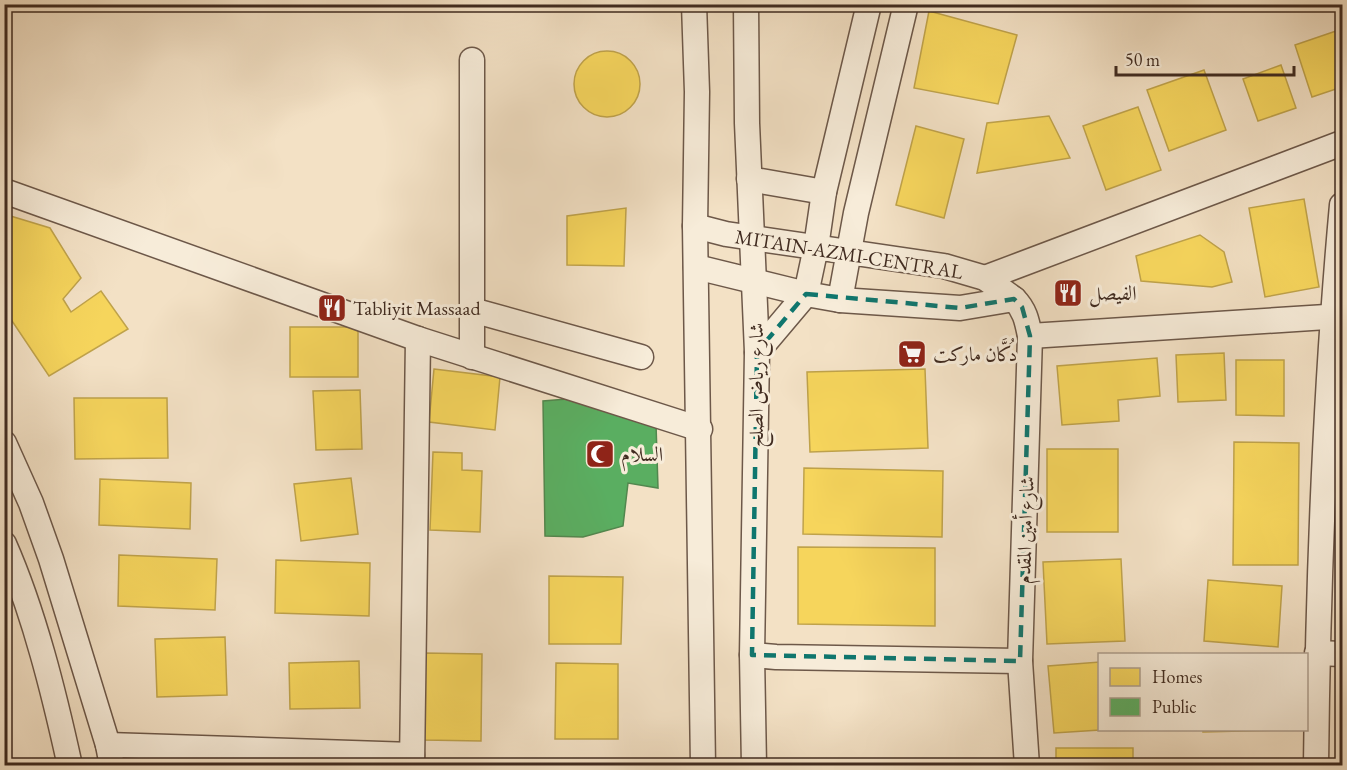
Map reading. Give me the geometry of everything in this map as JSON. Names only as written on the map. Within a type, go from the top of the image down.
[{"type":"street","points":[[694,4],[697,92],[695,226],[700,429],[703,765]]},
{"type":"street","name":"شارع رياض الصلح","points":[[746,4],[749,179],[757,351],[752,655],[754,765]]},
{"type":"street","points":[[757,351],[806,294],[824,192],[869,4]]},
{"type":"street","points":[[840,300],[856,213],[906,4]]},
{"type":"street","points":[[471,60],[472,357]]},
{"type":"street","points":[[985,278],[1342,144]]},
{"type":"street","points":[[749,179],[824,192]]},
{"type":"street","points":[[4,191],[418,339],[700,429]]},
{"type":"street","points":[[1316,765],[1317,653],[1334,463],[1342,205]]},
{"type":"street","name":"MITAIN-AZMI-CENTRAL","points":[[695,226],[753,238],[944,266],[985,278],[1014,298]]},
{"type":"street","name":"MITAIN-AZMI-CENTRAL","points":[[696,267],[840,300],[960,308],[1014,298]]},
{"type":"street","name":"شارع أمين المقدم","points":[[1014,298],[1022,307],[1027,318],[1030,336],[1020,661],[1027,765]]},
{"type":"street","points":[[472,310],[640,357]]},
{"type":"street","points":[[1030,336],[1337,316]]},
{"type":"street","points":[[4,443],[31,503],[51,559],[110,755],[412,760],[418,339]]},
{"type":"street","points":[[4,544],[40,649],[59,713],[70,765]]},
{"type":"street","points":[[1317,653],[1342,654]]},
{"type":"street","points":[[752,655],[1020,661]]},
{"type":"highlighted area","points":[[806,294],[960,308],[1014,299],[1022,307],[1030,336],[1020,661],[752,655],[757,352]]},
{"type":"building: Homes","points":[[929,11],[1017,35],[998,104],[914,88]]},
{"type":"building: Homes","points":[[1336,31],[1342,52],[1342,87],[1312,97],[1295,45]]},
{"type":"building: Homes","points":[[601,51],[613,51],[625,56],[635,66],[640,84],[638,97],[625,112],[613,117],[601,117],[589,112],[579,102],[574,90],[574,78],[579,66],[589,56]]},
{"type":"building: Homes","points":[[1281,65],[1296,108],[1258,121],[1243,79]]},
{"type":"building: Homes","points":[[1204,70],[1226,130],[1169,151],[1147,90]]},
{"type":"building: Homes","points":[[1138,107],[1161,170],[1106,190],[1083,126]]},
{"type":"building: Homes","points":[[1049,116],[1070,158],[977,173],[987,123]]},
{"type":"building: Homes","points":[[916,126],[964,139],[944,218],[896,205]]},
{"type":"building: Homes","points":[[1304,199],[1319,287],[1265,297],[1249,208]]},
{"type":"building: Homes","points":[[626,208],[624,266],[567,265],[567,216]]},
{"type":"building: Homes","points":[[4,214],[50,228],[81,278],[63,299],[71,312],[101,291],[128,329],[49,376],[4,309]]},
{"type":"building: Homes","points":[[1200,235],[1224,252],[1232,282],[1212,287],[1141,281],[1136,256]]},
{"type":"building: Homes","points":[[290,327],[358,327],[358,377],[290,377]]},
{"type":"building: Homes","points":[[1224,353],[1226,400],[1178,402],[1176,355]]},
{"type":"building: Homes","points":[[1157,358],[1160,396],[1118,400],[1119,421],[1062,425],[1057,366]]},
{"type":"building: Homes","points":[[1236,360],[1284,360],[1284,416],[1236,415]]},
{"type":"building: Homes","points":[[434,369],[500,377],[495,430],[429,422]]},
{"type":"building: Homes","points":[[925,369],[928,448],[810,452],[807,372]]},
{"type":"building: Homes","points":[[360,390],[362,449],[316,450],[313,391]]},
{"type":"building: Homes","points":[[74,398],[167,398],[168,458],[75,459]]},
{"type":"building: Homes","points":[[1234,442],[1299,443],[1298,565],[1233,565]]},
{"type":"building: Homes","points":[[1047,449],[1118,449],[1118,532],[1047,532]]},
{"type":"building: Homes","points":[[433,452],[462,453],[462,470],[482,471],[480,532],[430,530]]},
{"type":"building: Homes","points":[[804,468],[943,471],[942,537],[803,534]]},
{"type":"building: Homes","points":[[351,478],[358,534],[301,541],[294,484]]},
{"type":"building: Homes","points":[[100,479],[191,483],[190,529],[99,525]]},
{"type":"building: Homes","points":[[798,547],[935,548],[935,626],[798,624]]},
{"type":"building: Homes","points":[[119,555],[217,559],[215,610],[118,606]]},
{"type":"building: Homes","points":[[1121,559],[1125,641],[1047,644],[1043,562]]},
{"type":"building: Homes","points":[[276,560],[370,563],[369,616],[275,613]]},
{"type":"building: Homes","points":[[549,576],[623,577],[621,644],[549,644]]},
{"type":"building: Homes","points":[[1208,580],[1282,586],[1278,647],[1204,641]]},
{"type":"building: Homes","points":[[225,637],[227,695],[157,697],[155,639]]},
{"type":"building: Homes","points":[[424,653],[482,654],[481,741],[424,740]]},
{"type":"building: Homes","points":[[359,661],[360,708],[290,709],[289,663]]},
{"type":"building: Homes","points":[[1098,662],[1098,730],[1054,733],[1048,666]]},
{"type":"building: Homes","points":[[556,663],[618,664],[618,739],[555,739]]},
{"type":"building: Homes","points":[[1056,748],[1133,748],[1133,766],[1056,766]]},
{"type":"building: Homes","points":[[1283,759],[1283,766],[1190,766],[1189,764]]},
{"type":"building: Public","name":"السلام","points":[[579,398],[656,424],[658,488],[628,483],[623,526],[583,537],[545,536],[543,401]]},
{"type":"place","name":"الفيصل","points":[[1068,293]]},
{"type":"place","name":"Tabliyit Massaad","points":[[332,308]]},
{"type":"place","name":"دُكَّان ماركت","points":[[912,354]]},
{"type":"place","name":"السلام","points":[[600,454]]}]
